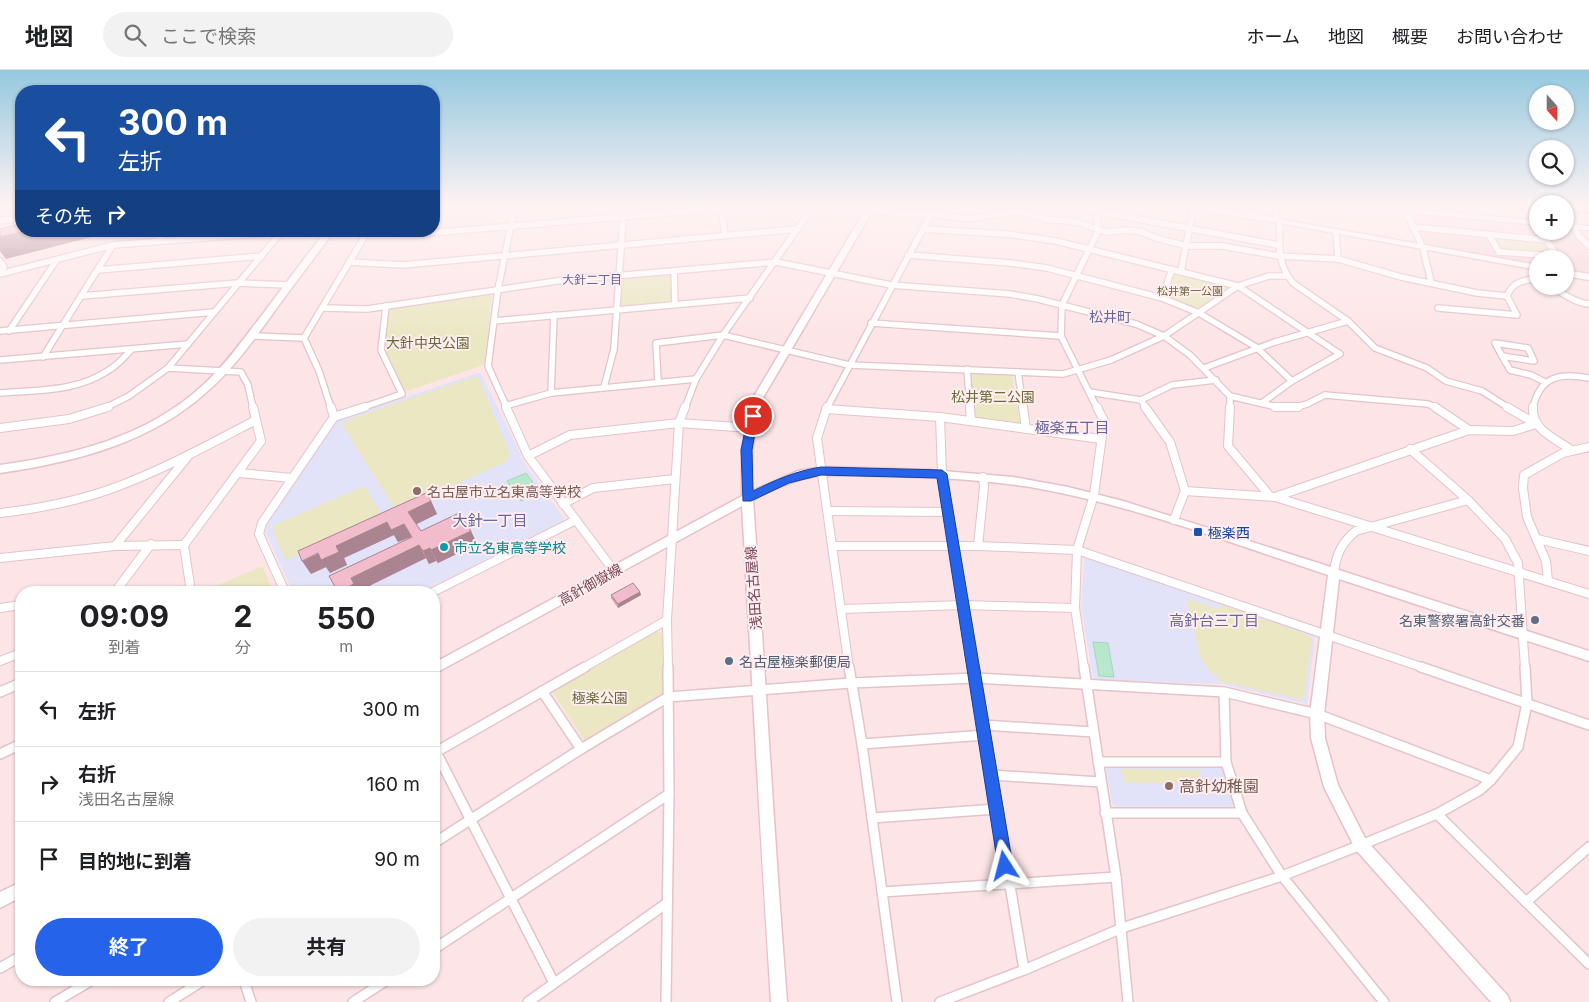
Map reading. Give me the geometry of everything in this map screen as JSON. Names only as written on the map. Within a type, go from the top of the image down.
[{"type":"street","points":[[0,274],[101,248]]},
{"type":"street","points":[[43,356],[112,248]]},
{"type":"street","points":[[0,428],[55,423],[91,413],[131,396],[151,383],[168,368],[268,248]]},
{"type":"street","points":[[0,469],[39,464],[102,448],[144,430],[196,397],[223,371],[317,248]]},
{"type":"street","points":[[304,338],[357,248]]},
{"type":"street","points":[[506,248],[498,289],[488,366],[528,456],[614,570]]},
{"type":"street","points":[[348,262],[404,265],[574,248]]},
{"type":"street","points":[[604,386],[614,348],[622,248]]},
{"type":"street","points":[[666,1002],[669,794],[667,620],[679,423],[696,379],[723,335],[785,248]]},
{"type":"street","name":"浅田名古屋線","points":[[779,1002],[765,811],[760,690],[747,499],[747,450],[755,403],[784,351],[846,248]]},
{"type":"street","points":[[896,1002],[862,744],[851,683],[817,438],[826,409],[912,248]]},
{"type":"street","points":[[1180,271],[1186,248]]},
{"type":"street","points":[[1236,248],[1279,256],[1338,259],[1401,277],[1477,293],[1508,296]]},
{"type":"street","points":[[1278,248],[1279,256],[1287,276],[1293,283],[1348,321],[1375,348],[1427,368],[1446,381],[1482,391],[1536,424],[1572,450]]},
{"type":"street","points":[[1337,248],[1338,259]]},
{"type":"street","points":[[1423,248],[1431,282]]},
{"type":"street","points":[[1426,248],[1529,266]]},
{"type":"street","points":[[1498,248],[1500,252],[1529,254]]},
{"type":"street","points":[[1128,1002],[1116,878],[1075,608],[1077,550],[1094,495],[1104,421],[1061,336],[1062,305],[1088,249],[1238,286],[1340,354],[1292,381],[1262,403]]},
{"type":"street","points":[[908,255],[1011,263],[1075,275],[1162,298],[1199,312],[1256,347],[1292,381]]},
{"type":"street","points":[[98,270],[262,256]]},
{"type":"street","points":[[0,261],[4,267],[0,274]]},
{"type":"street","points":[[8,330],[56,261]]},
{"type":"street","points":[[322,308],[367,309],[557,281],[776,262],[891,285],[1010,294],[1062,305],[1136,324],[1164,336],[1190,354],[1230,396],[1277,407],[1292,408],[1307,404],[1325,395],[1428,404],[1436,407],[1470,430]]},
{"type":"street","points":[[1162,298],[1172,269]]},
{"type":"street","points":[[674,271],[675,304]]},
{"type":"street","points":[[1574,274],[1589,277]]},
{"type":"street","points":[[658,382],[656,343],[723,335],[849,365],[1063,374],[1111,360],[1164,336],[1238,286],[1269,276],[1287,276]]},
{"type":"street","points":[[1438,308],[1517,315],[1508,296],[1510,286],[1520,281],[1529,280]]},
{"type":"street","points":[[81,296],[238,283],[289,286]]},
{"type":"street","points":[[1567,295],[1578,303],[1589,304]]},
{"type":"street","points":[[494,320],[750,298]]},
{"type":"street","points":[[282,586],[259,534],[262,523],[334,417],[402,394],[381,350],[386,306]]},
{"type":"street","points":[[0,331],[214,312]]},
{"type":"street","points":[[551,392],[554,315]]},
{"type":"street","points":[[1204,368],[1256,347],[1307,331],[1348,321]]},
{"type":"street","points":[[871,323],[1061,336]]},
{"type":"street","points":[[251,336],[304,338]]},
{"type":"street","points":[[304,338],[319,371],[334,417]]},
{"type":"street","points":[[1502,356],[1534,361],[1528,348],[1495,343],[1502,356],[1510,370],[1531,375],[1545,382]]},
{"type":"street","points":[[0,360],[188,344]]},
{"type":"street","points":[[0,393],[66,387],[88,382],[111,370],[132,348]]},
{"type":"street","points":[[168,368],[241,372],[248,385],[261,441],[239,474],[184,546],[189,586]]},
{"type":"street","points":[[967,369],[971,421]]},
{"type":"street","points":[[1018,372],[1026,428]]},
{"type":"street","points":[[1536,424],[1533,414],[1534,404],[1545,382],[1569,374],[1589,378]]},
{"type":"street","points":[[505,406],[551,392],[696,379]]},
{"type":"street","points":[[1089,392],[1141,400],[1172,385],[1216,380]]},
{"type":"street","points":[[1230,396],[1228,446],[1272,496]]},
{"type":"street","points":[[1141,400],[1170,442],[1185,491],[1174,520]]},
{"type":"street","points":[[826,409],[940,417],[1101,439]]},
{"type":"street","points":[[940,417],[942,474],[1008,885],[1024,970]]},
{"type":"street","points":[[0,513],[53,505],[108,490],[190,453],[256,420]]},
{"type":"street","points":[[528,456],[570,435],[679,423],[751,428]]},
{"type":"street","points":[[1272,496],[1470,430],[1513,431],[1536,424]]},
{"type":"street","points":[[1548,581],[1546,561],[1527,517],[1523,488],[1524,475],[1536,467],[1572,450],[1589,447]]},
{"type":"street","points":[[940,1002],[1024,970],[1122,928],[1282,876],[1362,845],[1437,814],[1480,790],[1491,780],[1518,747],[1527,703],[1518,563],[1505,539],[1468,500],[1410,449]]},
{"type":"street","points":[[115,546],[190,453]]},
{"type":"street","name":"高針御嶽線","points":[[440,666],[747,499],[785,480],[802,474],[821,471],[983,477],[1039,484],[1094,495],[1334,571],[1589,656]]},
{"type":"street","points":[[239,474],[292,478]]},
{"type":"street","points":[[978,546],[984,487],[983,477]]},
{"type":"street","points":[[563,504],[593,488],[675,479]]},
{"type":"street","points":[[1185,491],[1272,496],[1589,594]]},
{"type":"street","points":[[1468,500],[1356,531],[1343,540],[1338,551],[1334,571],[1317,714],[1318,738],[1331,787],[1362,845],[1502,1002]]},
{"type":"street","points":[[828,511],[948,512]]},
{"type":"street","points":[[440,588],[576,520]]},
{"type":"street","points":[[1537,539],[1589,551]]},
{"type":"street","points":[[0,558],[115,546],[151,544],[184,546]]},
{"type":"street","points":[[120,586],[151,544]]},
{"type":"street","points":[[832,546],[978,546],[1077,550],[1589,725]]},
{"type":"street","points":[[842,609],[962,605],[1075,608]]},
{"type":"street","points":[[0,608],[15,606]]},
{"type":"street","points":[[440,748],[667,620]]},
{"type":"street","points":[[0,661],[15,655]]},
{"type":"street","points":[[440,839],[581,749],[668,697],[851,683],[976,678],[1224,692],[1317,714],[1491,780]]},
{"type":"street","points":[[0,692],[15,686]]},
{"type":"street","points":[[542,691],[581,749]]},
{"type":"street","points":[[1224,692],[1226,762],[1242,813],[1282,876],[1384,1002]]},
{"type":"street","points":[[983,725],[1093,732]]},
{"type":"street","points":[[862,744],[985,736]]},
{"type":"street","points":[[0,754],[15,747]]},
{"type":"street","points":[[440,762],[472,820],[554,984]]},
{"type":"street","points":[[1098,762],[1226,762]]},
{"type":"street","points":[[991,776],[1100,782]]},
{"type":"street","points":[[440,945],[669,794]]},
{"type":"street","points":[[872,818],[996,809]]},
{"type":"street","points":[[1105,813],[1242,813]]},
{"type":"street","points":[[1437,814],[1589,964]]},
{"type":"street","points":[[1526,902],[1589,847]]},
{"type":"street","points":[[882,892],[1116,878]]},
{"type":"street","points":[[0,900],[15,892]]},
{"type":"street","points":[[528,1002],[667,903]]},
{"type":"street","points":[[0,968],[15,959]]},
{"type":"street","points":[[55,1002],[82,986]]},
{"type":"street","points":[[169,1002],[194,986]]},
{"type":"street","points":[[246,986],[251,1002]]},
{"type":"street","points":[[353,1002],[378,986]]},
{"type":"shaded area","points":[[1444,248],[1529,250],[1529,264]]},
{"type":"shaded area","points":[[1555,248],[1589,248],[1589,274],[1574,271],[1574,250]]},
{"type":"shaded area","name":"名古屋市立名東高等学校","points":[[481,373],[525,464],[564,519],[562,522],[432,586],[290,586],[266,533],[267,524],[337,420]]},
{"type":"shaded area","points":[[526,473],[540,492],[521,501],[507,481]]},
{"type":"shaded area","points":[[1086,558],[1313,634],[1315,637],[1307,704],[1223,684],[1098,680],[1093,677],[1081,607],[1084,560]]},
{"type":"shaded area","points":[[1093,642],[1108,643],[1114,677],[1099,676]]},
{"type":"shaded area","name":"高針幼稚園","points":[[1109,766],[1218,766],[1224,769],[1234,804],[1232,807],[1117,807],[1112,803],[1106,768]]},
{"type":"green space","points":[[1499,248],[1550,250],[1529,250],[1529,252]]},
{"type":"green space","name":"松井第一公園","points":[[1172,269],[1235,286],[1197,310],[1162,297]]},
{"type":"green space","points":[[671,274],[673,303],[621,307],[622,278]]},
{"type":"green space","name":"大針中央公園","points":[[490,294],[492,296],[484,365],[404,392],[385,349],[386,310],[392,307]]},
{"type":"green space","name":"松井第二公園","points":[[970,374],[1012,375],[1020,424],[973,418]]},
{"type":"green space","points":[[473,377],[479,378],[510,454],[507,461],[397,512],[342,425],[350,419]]},
{"type":"green space","points":[[365,486],[381,514],[378,519],[286,560],[273,532],[274,525]]},
{"type":"green space","points":[[263,567],[271,586],[216,586]]},
{"type":"green space","points":[[1187,599],[1218,609],[1222,605],[1309,635],[1312,638],[1304,700],[1218,681],[1217,675],[1212,674],[1201,660]]},
{"type":"green space","name":"極楽公園","points":[[656,631],[664,634],[664,692],[584,740],[552,691]]},
{"type":"green space","points":[[1121,769],[1201,770],[1196,784],[1125,783]]},
{"type":"building","points":[[426,493],[431,501],[408,512],[421,531],[459,513],[471,531],[431,550],[430,548],[423,551],[419,545],[351,578],[354,584],[350,586],[335,586],[329,576],[412,537],[404,524],[391,530],[387,522],[336,546],[339,552],[321,560],[318,553],[302,561],[298,551]]},
{"type":"building","points":[[633,583],[640,592],[618,604],[611,595]]},
{"type":"place","name":"名古屋市立名東高等学校","points":[[417,491]]},
{"type":"place","name":"極楽西","points":[[1198,532]]},
{"type":"place","name":"市立名東高等学校","points":[[444,547]]},
{"type":"place","name":"名東警察署高針交番","points":[[1535,620]]},
{"type":"place","name":"名古屋極楽郵便局","points":[[729,661]]},
{"type":"place","name":"高針幼稚園","points":[[1169,786]]},
{"type":"district","name":"大針二丁目","points":[[592,279]]},
{"type":"district","name":"松井町","points":[[1110,316]]},
{"type":"district","name":"極楽五丁目","points":[[1072,427]]},
{"type":"district","name":"大針一丁目","points":[[490,520]]},
{"type":"district","name":"高針台三丁目","points":[[1214,620]]},
{"type":"route","points":[[753,416],[747,450],[747,499],[785,480],[802,474],[821,471],[942,474],[1005,866]]}]
